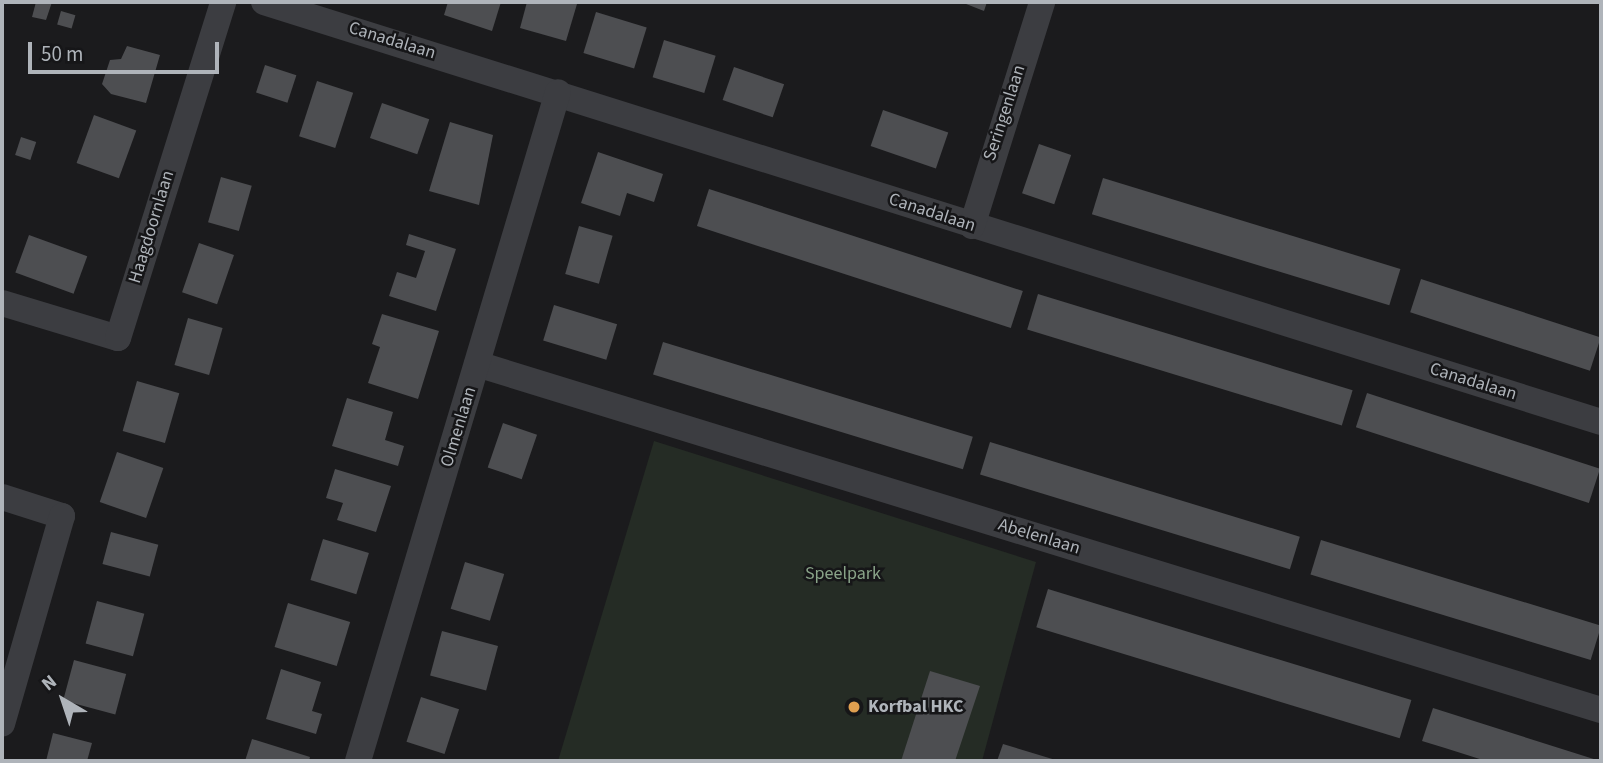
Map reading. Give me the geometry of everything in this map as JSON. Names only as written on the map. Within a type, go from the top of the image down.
[{"type":"street","name":"Haagdoornlaan","points":[[2,303],[118,338],[223,2]]},
{"type":"street","name":"Canadalaan","points":[[264,2],[558,92],[972,226],[1601,422]]},
{"type":"street","name":"Seringenlaan","points":[[972,226],[1042,2]]},
{"type":"street","name":"Olmenlaan","points":[[358,761],[558,92]]},
{"type":"street","name":"Abelenlaan","points":[[477,364],[1601,710]]},
{"type":"street","points":[[2,497],[62,516],[2,724]]},
{"type":"green space","name":"Speelpark","points":[[654,441],[1036,562],[982,761],[558,761]]},
{"type":"building","points":[[36,2],[52,2],[46,20],[32,17]]},
{"type":"building","points":[[448,2],[501,2],[492,31],[444,15]]},
{"type":"building","points":[[527,2],[577,4],[566,41],[520,28]]},
{"type":"building","points":[[961,2],[987,2],[984,11]]},
{"type":"building","points":[[61,11],[75,15],[72,29],[57,24]]},
{"type":"building","points":[[596,12],[647,27],[634,69],[583,53]]},
{"type":"building","points":[[664,40],[716,56],[704,93],[653,77]]},
{"type":"building","points":[[127,46],[160,55],[146,103],[111,94],[102,84],[110,60],[121,59]]},
{"type":"building","points":[[265,65],[296,75],[287,103],[256,93]]},
{"type":"building","points":[[734,67],[784,84],[773,117],[723,100]]},
{"type":"building","points":[[317,81],[353,93],[335,148],[299,136]]},
{"type":"building","points":[[382,103],[429,119],[417,154],[370,138]]},
{"type":"building","points":[[883,110],[948,132],[936,168],[871,146]]},
{"type":"building","points":[[94,115],[136,130],[119,178],[77,163]]},
{"type":"building","points":[[450,122],[493,135],[479,205],[429,191]]},
{"type":"building","points":[[21,137],[36,142],[30,160],[15,155]]},
{"type":"building","points":[[1039,144],[1071,155],[1054,204],[1022,193]]},
{"type":"building","points":[[598,152],[663,174],[654,202],[627,193],[620,216],[581,203]]},
{"type":"building","points":[[221,177],[252,186],[239,231],[208,222]]},
{"type":"building","points":[[1103,178],[1400,269],[1389,305],[1092,214]]},
{"type":"building","points":[[709,189],[1023,291],[1011,328],[697,226]]},
{"type":"building","points":[[579,226],[613,236],[599,284],[565,274]]},
{"type":"building","points":[[409,234],[456,249],[436,311],[389,296],[397,272],[416,278],[425,251],[406,245]]},
{"type":"building","points":[[29,235],[87,256],[74,294],[15,273]]},
{"type":"building","points":[[199,243],[234,255],[217,304],[182,292]]},
{"type":"building","points":[[1421,279],[1601,337],[1590,371],[1410,312]]},
{"type":"building","points":[[1038,294],[1353,390],[1342,426],[1027,329]]},
{"type":"building","points":[[554,305],[617,324],[606,360],[543,340]]},
{"type":"building","points":[[382,314],[439,331],[418,399],[368,383],[380,347],[372,344]]},
{"type":"building","points":[[188,318],[223,328],[209,375],[174,365]]},
{"type":"building","points":[[663,342],[973,437],[963,469],[653,375]]},
{"type":"building","points":[[137,381],[179,393],[165,443],[123,431]]},
{"type":"building","points":[[1367,393],[1600,469],[1589,503],[1356,427]]},
{"type":"building","points":[[347,398],[393,412],[385,440],[404,446],[398,466],[332,446]]},
{"type":"building","points":[[503,423],[537,435],[522,479],[488,467]]},
{"type":"building","points":[[990,442],[1300,537],[1290,569],[980,475]]},
{"type":"building","points":[[117,452],[163,468],[146,518],[100,502]]},
{"type":"building","points":[[335,469],[391,486],[376,532],[337,520],[343,503],[326,498]]},
{"type":"building","points":[[111,532],[158,545],[150,577],[102,564]]},
{"type":"building","points":[[323,539],[369,553],[356,594],[310,580]]},
{"type":"building","points":[[1321,540],[1601,626],[1591,660],[1310,574]]},
{"type":"building","points":[[465,562],[504,574],[490,621],[451,609]]},
{"type":"building","points":[[1048,589],[1411,700],[1400,738],[1036,627]]},
{"type":"building","points":[[97,601],[144,614],[133,656],[86,644]]},
{"type":"building","points":[[288,603],[350,622],[337,666],[275,647]]},
{"type":"building","points":[[442,631],[498,646],[486,690],[430,675]]},
{"type":"building","points":[[74,660],[126,674],[115,715],[63,701]]},
{"type":"building","points":[[281,669],[321,682],[312,711],[322,714],[316,734],[266,719]]},
{"type":"building","points":[[930,671],[980,686],[955,761],[901,761]]},
{"type":"building","points":[[421,697],[459,709],[445,754],[406,742]]},
{"type":"building","points":[[1433,708],[1600,761],[1486,761],[1422,741]]},
{"type":"building","points":[[53,733],[92,743],[87,761],[46,761]]},
{"type":"building","points":[[252,739],[310,757],[309,761],[245,761]]},
{"type":"building","points":[[1003,744],[1059,761],[997,761]]},
{"type":"place","name":"Korfbal HKC","points":[[854,707]]}]
